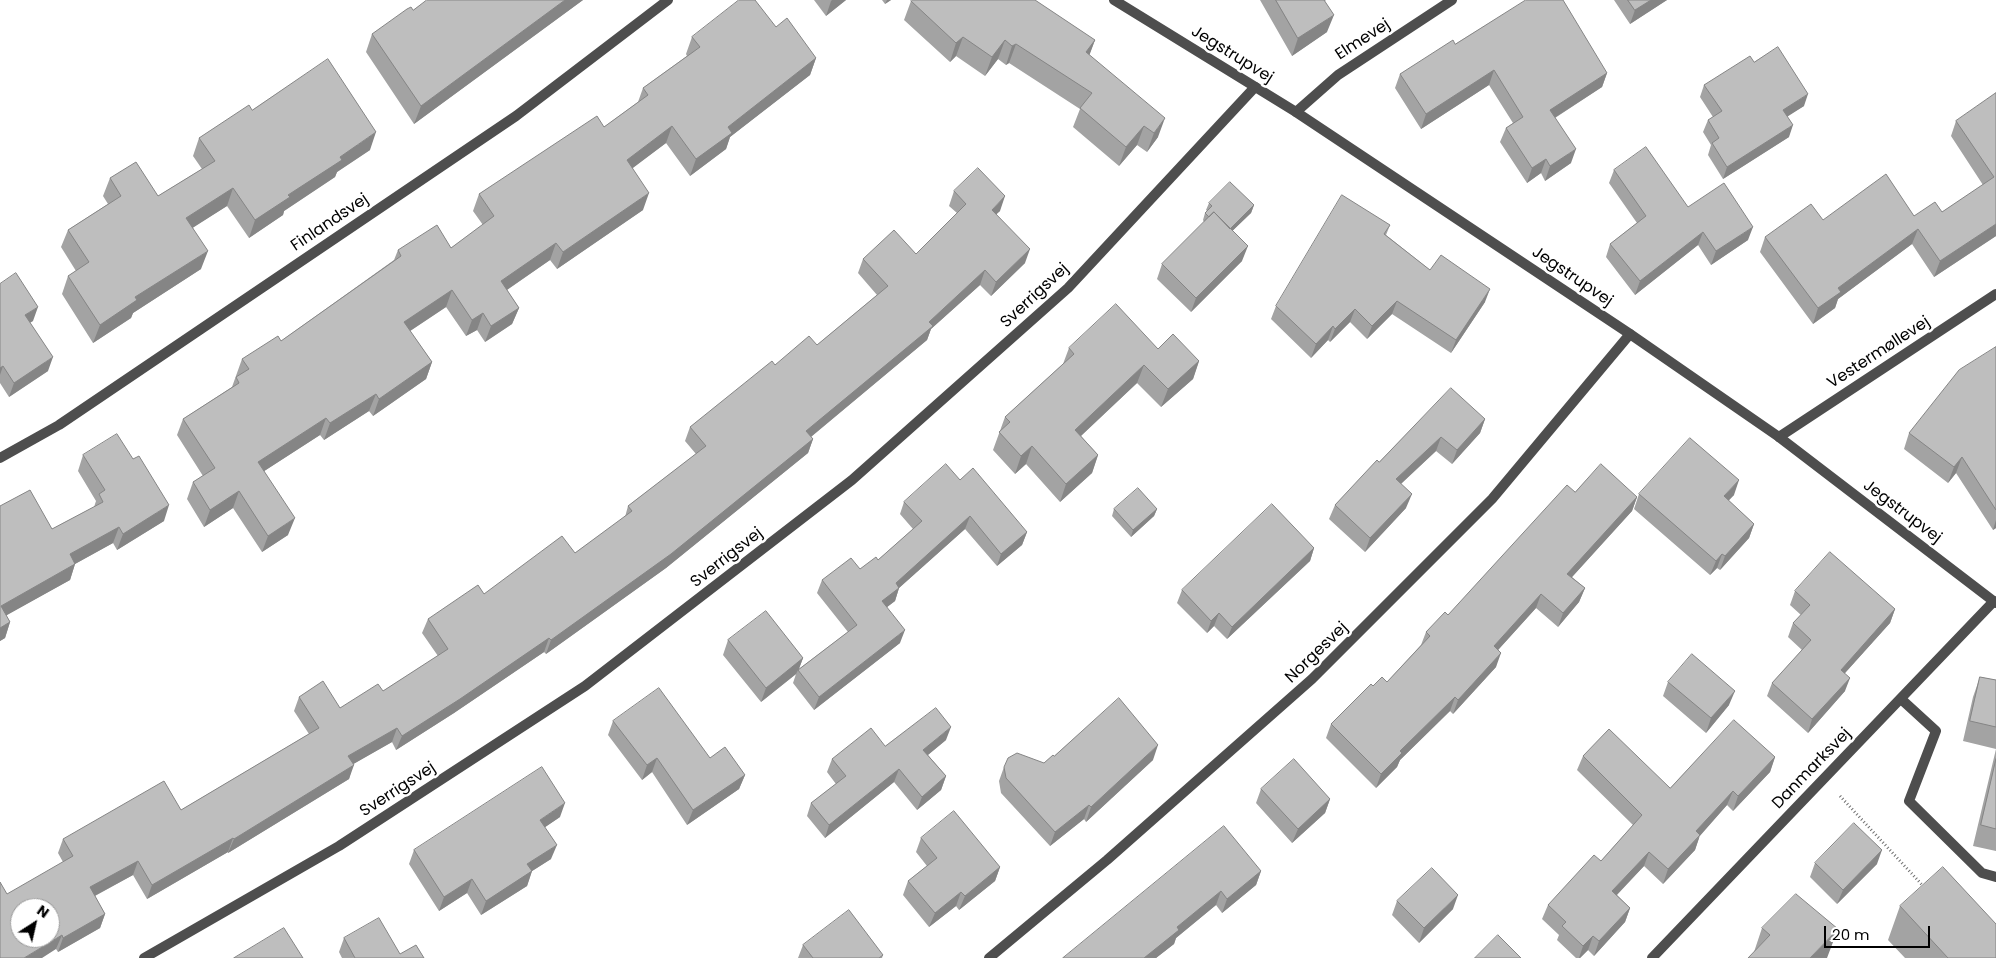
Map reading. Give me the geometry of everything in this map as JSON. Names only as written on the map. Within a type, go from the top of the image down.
[{"type":"street","name":"Finlandsvej","points":[[0,458],[59,425],[516,116],[668,0]]},
{"type":"street","name":"Jegstrupvej","points":[[1114,0],[1296,112],[1630,334],[1779,437],[1995,602]]},
{"type":"street","name":"Elmevej","points":[[1296,112],[1338,75],[1452,0]]},
{"type":"street","name":"Sverrigsvej","points":[[144,958],[339,846],[585,686],[852,480],[1068,288],[1255,87]]},
{"type":"street","name":"Vestermøllevej","points":[[1779,437],[1996,294]]},
{"type":"street","name":"Norgesvej","points":[[989,958],[1107,860],[1312,679],[1492,499],[1630,334]]},
{"type":"street","name":"Danmarksvej","points":[[1652,958],[1995,602]]},
{"type":"street","points":[[1901,699],[1936,732],[1909,801],[1982,873],[1996,877]]},
{"type":"path","points":[[1824,779],[1930,894]]},
{"type":"building","points":[[427,0],[565,0],[421,106],[372,34],[407,9],[411,7],[413,10]]},
{"type":"building","points":[[739,0],[755,0],[776,27],[787,18],[816,58],[728,127],[732,133],[696,159],[672,126],[627,160],[649,193],[563,252],[556,243],[501,281],[519,308],[491,326],[483,313],[472,320],[452,290],[404,322],[432,362],[379,399],[376,394],[330,423],[326,418],[258,462],[295,518],[268,536],[239,491],[210,510],[193,482],[215,468],[183,419],[239,383],[236,377],[249,369],[242,359],[278,336],[281,341],[401,256],[398,250],[437,225],[451,248],[494,216],[479,194],[597,116],[604,127],[648,95],[643,88],[700,47],[692,37]]},
{"type":"building","points":[[912,0],[1035,0],[1095,40],[1086,52],[1165,118],[1154,133],[1144,126],[1126,147],[1080,108],[1092,93],[1016,44],[1012,46],[1005,40],[992,57],[963,37],[956,43]]},
{"type":"building","points":[[1276,0],[1324,0],[1334,15],[1298,38]]},
{"type":"building","points":[[1526,0],[1563,0],[1607,73],[1550,110],[1576,149],[1550,166],[1546,159],[1532,168],[1506,128],[1523,117],[1494,70],[1426,114],[1400,74],[1453,40],[1455,44]]},
{"type":"building","points":[[1628,0],[1651,0],[1635,10]]},
{"type":"building","points":[[1778,47],[1808,94],[1783,110],[1793,125],[1727,167],[1712,143],[1719,138],[1708,120],[1722,111],[1704,85],[1750,56],[1754,62]]},
{"type":"building","points":[[328,59],[376,132],[340,157],[342,160],[288,195],[290,197],[255,220],[233,188],[186,218],[208,251],[135,297],[137,300],[100,325],[68,276],[89,262],[68,230],[121,196],[110,178],[136,162],[158,196],[215,161],[199,138],[249,105],[252,110]]},
{"type":"building","points":[[1996,93],[1996,224],[1940,261],[1918,229],[1838,288],[1841,292],[1818,308],[1765,237],[1811,204],[1823,220],[1886,174],[1914,216],[1935,202],[1942,212],[1994,177],[1956,121]]},
{"type":"building","points":[[1646,147],[1688,207],[1724,183],[1753,227],[1716,251],[1703,232],[1640,281],[1610,244],[1646,216],[1614,170]]},
{"type":"building","points":[[978,168],[1005,196],[992,210],[1030,249],[996,282],[985,270],[929,322],[933,326],[806,431],[813,439],[671,554],[551,640],[549,638],[402,736],[397,728],[348,756],[354,765],[234,839],[152,885],[138,861],[90,887],[105,914],[63,938],[62,935],[60,936],[60,898],[10,898],[10,948],[41,948],[24,958],[0,958],[0,882],[7,894],[73,856],[63,839],[164,781],[181,810],[319,728],[299,697],[323,681],[340,708],[378,684],[383,691],[448,649],[428,619],[478,585],[484,594],[562,536],[575,553],[632,511],[628,506],[706,446],[690,427],[772,361],[775,365],[809,336],[817,345],[888,286],[863,259],[894,230],[916,254],[966,204],[954,191]]},
{"type":"building","points":[[1230,182],[1254,205],[1230,229],[1214,212],[1209,217],[1205,213],[1212,206],[1209,203]]},
{"type":"building","points":[[1342,195],[1390,225],[1384,234],[1430,270],[1441,255],[1490,289],[1456,340],[1397,301],[1372,326],[1355,309],[1335,329],[1333,326],[1316,344],[1276,306]]},
{"type":"building","points":[[1214,212],[1248,246],[1196,298],[1162,264]]},
{"type":"building","points":[[16,273],[38,307],[25,315],[53,357],[14,383],[3,366],[0,368],[0,284]]},
{"type":"building","points":[[1116,304],[1158,349],[1173,334],[1199,361],[1168,389],[1144,365],[1075,430],[1098,455],[1066,484],[1032,446],[1021,456],[999,432],[1010,422],[1005,417],[1074,354],[1069,348]]},
{"type":"building","points":[[1996,347],[1996,510],[1962,457],[1954,467],[1909,433],[1959,370]]},
{"type":"building","points":[[1451,388],[1485,419],[1457,450],[1441,437],[1396,479],[1412,494],[1370,538],[1335,505],[1377,460],[1379,462]]},
{"type":"building","points":[[117,434],[133,459],[139,456],[169,505],[123,534],[119,527],[70,554],[75,564],[1,606],[10,622],[0,628],[0,506],[30,490],[52,529],[103,502],[99,494],[105,490],[83,455]]},
{"type":"building","points":[[1690,438],[1739,480],[1724,496],[1754,524],[1725,556],[1722,554],[1716,561],[1639,494]]},
{"type":"building","points":[[946,464],[960,480],[973,468],[1027,532],[1001,554],[970,516],[896,583],[899,588],[882,601],[905,630],[819,697],[798,670],[857,625],[822,580],[851,558],[860,569],[876,557],[878,560],[922,521],[904,502]]},
{"type":"building","points":[[1601,464],[1637,497],[1567,574],[1585,588],[1563,613],[1541,594],[1494,646],[1501,653],[1458,700],[1455,697],[1400,751],[1402,753],[1381,774],[1331,724],[1371,684],[1373,686],[1382,677],[1387,682],[1430,636],[1426,632],[1445,612],[1448,615],[1567,485],[1575,492]]},
{"type":"building","points":[[1138,488],[1157,509],[1133,530],[1114,509]]},
{"type":"building","points":[[1272,504],[1314,548],[1232,627],[1219,613],[1211,621],[1182,590]]},
{"type":"building","points":[[1830,552],[1895,609],[1841,670],[1850,678],[1812,719],[1772,683],[1811,640],[1793,623],[1810,605],[1795,591]]},
{"type":"building","points":[[766,611],[803,658],[766,688],[728,640]]},
{"type":"building","points":[[1692,654],[1735,691],[1711,718],[1668,682]]},
{"type":"building","points":[[1980,677],[1996,680],[1996,727],[1970,721]]},
{"type":"building","points":[[659,688],[710,758],[725,747],[745,775],[693,810],[657,758],[647,765],[613,721]]},
{"type":"building","points":[[1119,698],[1158,745],[1091,807],[1089,805],[1055,832],[1006,778],[1004,767],[1008,758],[1017,753],[1044,763]]},
{"type":"building","points":[[936,708],[951,727],[923,750],[946,776],[922,797],[899,769],[829,825],[811,803],[846,776],[832,759],[871,728],[885,746]]},
{"type":"building","points":[[1734,720],[1775,757],[1738,796],[1733,791],[1696,831],[1700,835],[1668,869],[1649,852],[1612,891],[1630,908],[1599,941],[1593,936],[1583,946],[1562,926],[1566,922],[1548,905],[1594,855],[1601,861],[1642,815],[1583,756],[1609,729],[1670,788]]},
{"type":"building","points":[[1294,759],[1330,799],[1298,829],[1261,789]]},
{"type":"building","points":[[1996,759],[1996,829],[1981,825]]},
{"type":"building","points":[[542,767],[565,803],[540,820],[557,845],[527,864],[532,871],[486,901],[472,879],[444,897],[414,850]]},
{"type":"building","points":[[954,811],[1000,867],[965,896],[961,892],[935,913],[908,881],[937,858],[921,838]]},
{"type":"building","points":[[1854,823],[1882,850],[1843,890],[1815,863]]},
{"type":"building","points":[[1224,826],[1261,871],[1227,899],[1221,891],[1177,927],[1179,930],[1144,958],[1063,958]]},
{"type":"building","points":[[1943,867],[1996,924],[1996,958],[1948,958],[1900,906]]},
{"type":"building","points":[[1432,868],[1458,895],[1424,928],[1397,901]]},
{"type":"building","points":[[1796,894],[1838,929],[1810,958],[1748,958],[1770,935],[1762,928]]},
{"type":"building","points":[[849,910],[883,955],[879,958],[813,958],[803,945]]},
{"type":"building","points":[[379,918],[400,954],[416,945],[424,958],[355,958],[344,938]]},
{"type":"building","points":[[284,928],[303,958],[234,958]]},
{"type":"building","points":[[1498,935],[1521,958],[1475,958]]}]
